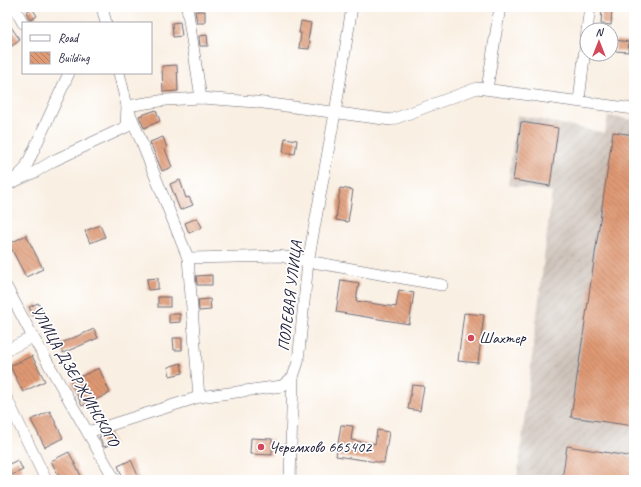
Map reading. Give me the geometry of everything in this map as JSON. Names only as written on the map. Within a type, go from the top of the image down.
[{"type":"street","points":[[14,7],[22,22]]},
{"type":"street","points":[[102,7],[106,22]]},
{"type":"street","points":[[187,7],[201,98]]},
{"type":"street","name":"ПОЛЕВАЯ УЛИЦА","points":[[290,480],[293,377],[298,362],[308,262],[335,113],[352,7]]},
{"type":"street","points":[[487,89],[500,7]]},
{"type":"street","points":[[588,22],[590,7]]},
{"type":"street","points":[[579,101],[583,62]]},
{"type":"street","points":[[9,185],[25,169],[69,74]]},
{"type":"street","points":[[119,74],[127,106],[188,258],[199,397]]},
{"type":"street","points":[[127,106],[166,100],[201,98],[256,102],[391,120],[477,88],[634,108]]},
{"type":"street","points":[[9,185],[53,161],[126,127],[127,106]]},
{"type":"street","points":[[188,258],[279,256],[442,285]]},
{"type":"street","name":"УЛИЦА ДЗЕРЖИНСКОГО","points":[[7,288],[33,337],[115,480]]},
{"type":"street","points":[[7,350],[33,337]]},
{"type":"street","points":[[88,432],[199,397],[282,386],[293,377]]},
{"type":"street","points":[[7,399],[46,480]]},
{"type":"shaded area","points":[[517,115],[605,133],[608,116],[634,120],[634,480],[517,480],[552,192],[508,185]]},
{"type":"building","points":[[32,8],[37,16],[30,20],[26,12]]},
{"type":"building","points":[[602,8],[612,9],[611,22],[601,22]]},
{"type":"building","points":[[195,11],[205,11],[205,23],[197,23]]},
{"type":"building","points":[[7,21],[20,40],[12,46],[7,40]]},
{"type":"building","points":[[301,21],[311,23],[308,40],[310,41],[309,49],[299,48]]},
{"type":"building","points":[[180,22],[182,36],[173,37],[172,23]]},
{"type":"building","points":[[207,35],[208,46],[200,46],[199,36]]},
{"type":"building","points":[[619,40],[629,42],[628,52],[619,51]]},
{"type":"building","points":[[177,65],[178,91],[163,92],[162,66]]},
{"type":"building","points":[[156,110],[160,121],[144,128],[139,116]]},
{"type":"building","points":[[521,122],[558,128],[550,186],[513,180]]},
{"type":"building","points":[[613,132],[634,135],[634,426],[571,417]]},
{"type":"building","points":[[163,137],[167,148],[165,149],[172,167],[162,171],[150,142]]},
{"type":"building","points":[[285,138],[297,140],[295,154],[283,152]]},
{"type":"building","points":[[180,180],[186,198],[189,197],[193,205],[180,210],[170,184]]},
{"type":"building","points":[[340,188],[353,190],[348,222],[336,220]]},
{"type":"building","points":[[197,218],[202,227],[189,233],[185,223]]},
{"type":"building","points":[[100,225],[105,237],[90,243],[85,231]]},
{"type":"building","points":[[26,235],[43,269],[26,277],[9,244]]},
{"type":"building","points":[[212,275],[212,285],[197,285],[196,276]]},
{"type":"building","points":[[158,278],[158,289],[148,290],[147,279]]},
{"type":"building","points":[[341,280],[359,283],[356,301],[396,307],[399,290],[414,293],[409,324],[336,312]]},
{"type":"building","points":[[158,297],[170,297],[170,307],[158,307]]},
{"type":"building","points":[[210,299],[211,310],[199,311],[198,300]]},
{"type":"building","points":[[38,303],[44,314],[35,318],[29,307]]},
{"type":"building","name":"Шахтер","points":[[464,313],[484,315],[478,363],[458,361]]},
{"type":"building","points":[[169,314],[180,314],[180,322],[169,323]]},
{"type":"building","points":[[94,329],[98,338],[63,353],[59,344]]},
{"type":"building","points":[[173,338],[182,338],[182,350],[174,350]]},
{"type":"building","points":[[32,356],[45,381],[23,392],[10,366]]},
{"type":"building","points":[[181,363],[183,373],[170,376],[168,367]]},
{"type":"building","points":[[99,368],[110,393],[82,406],[71,381]]},
{"type":"building","points":[[412,385],[424,386],[420,411],[408,409]]},
{"type":"building","points":[[50,411],[63,438],[45,447],[31,420]]},
{"type":"building","points":[[341,425],[353,426],[351,440],[375,444],[377,430],[389,432],[384,463],[336,456]]},
{"type":"building","points":[[110,433],[114,443],[104,447],[99,437]]},
{"type":"building","name":"Черемхово 665402","points":[[251,438],[272,439],[272,455],[250,454]]},
{"type":"building","points":[[567,446],[634,457],[630,480],[562,480]]},
{"type":"building","points":[[69,452],[83,480],[61,480],[51,461]]},
{"type":"building","points":[[18,460],[23,470],[11,475],[7,465]]},
{"type":"building","points":[[131,460],[140,480],[124,480],[118,466]]},
{"type":"place","name":"Шахтер","points":[[471,338]]},
{"type":"place","name":"Черемхово 665402","points":[[261,447]]}]
